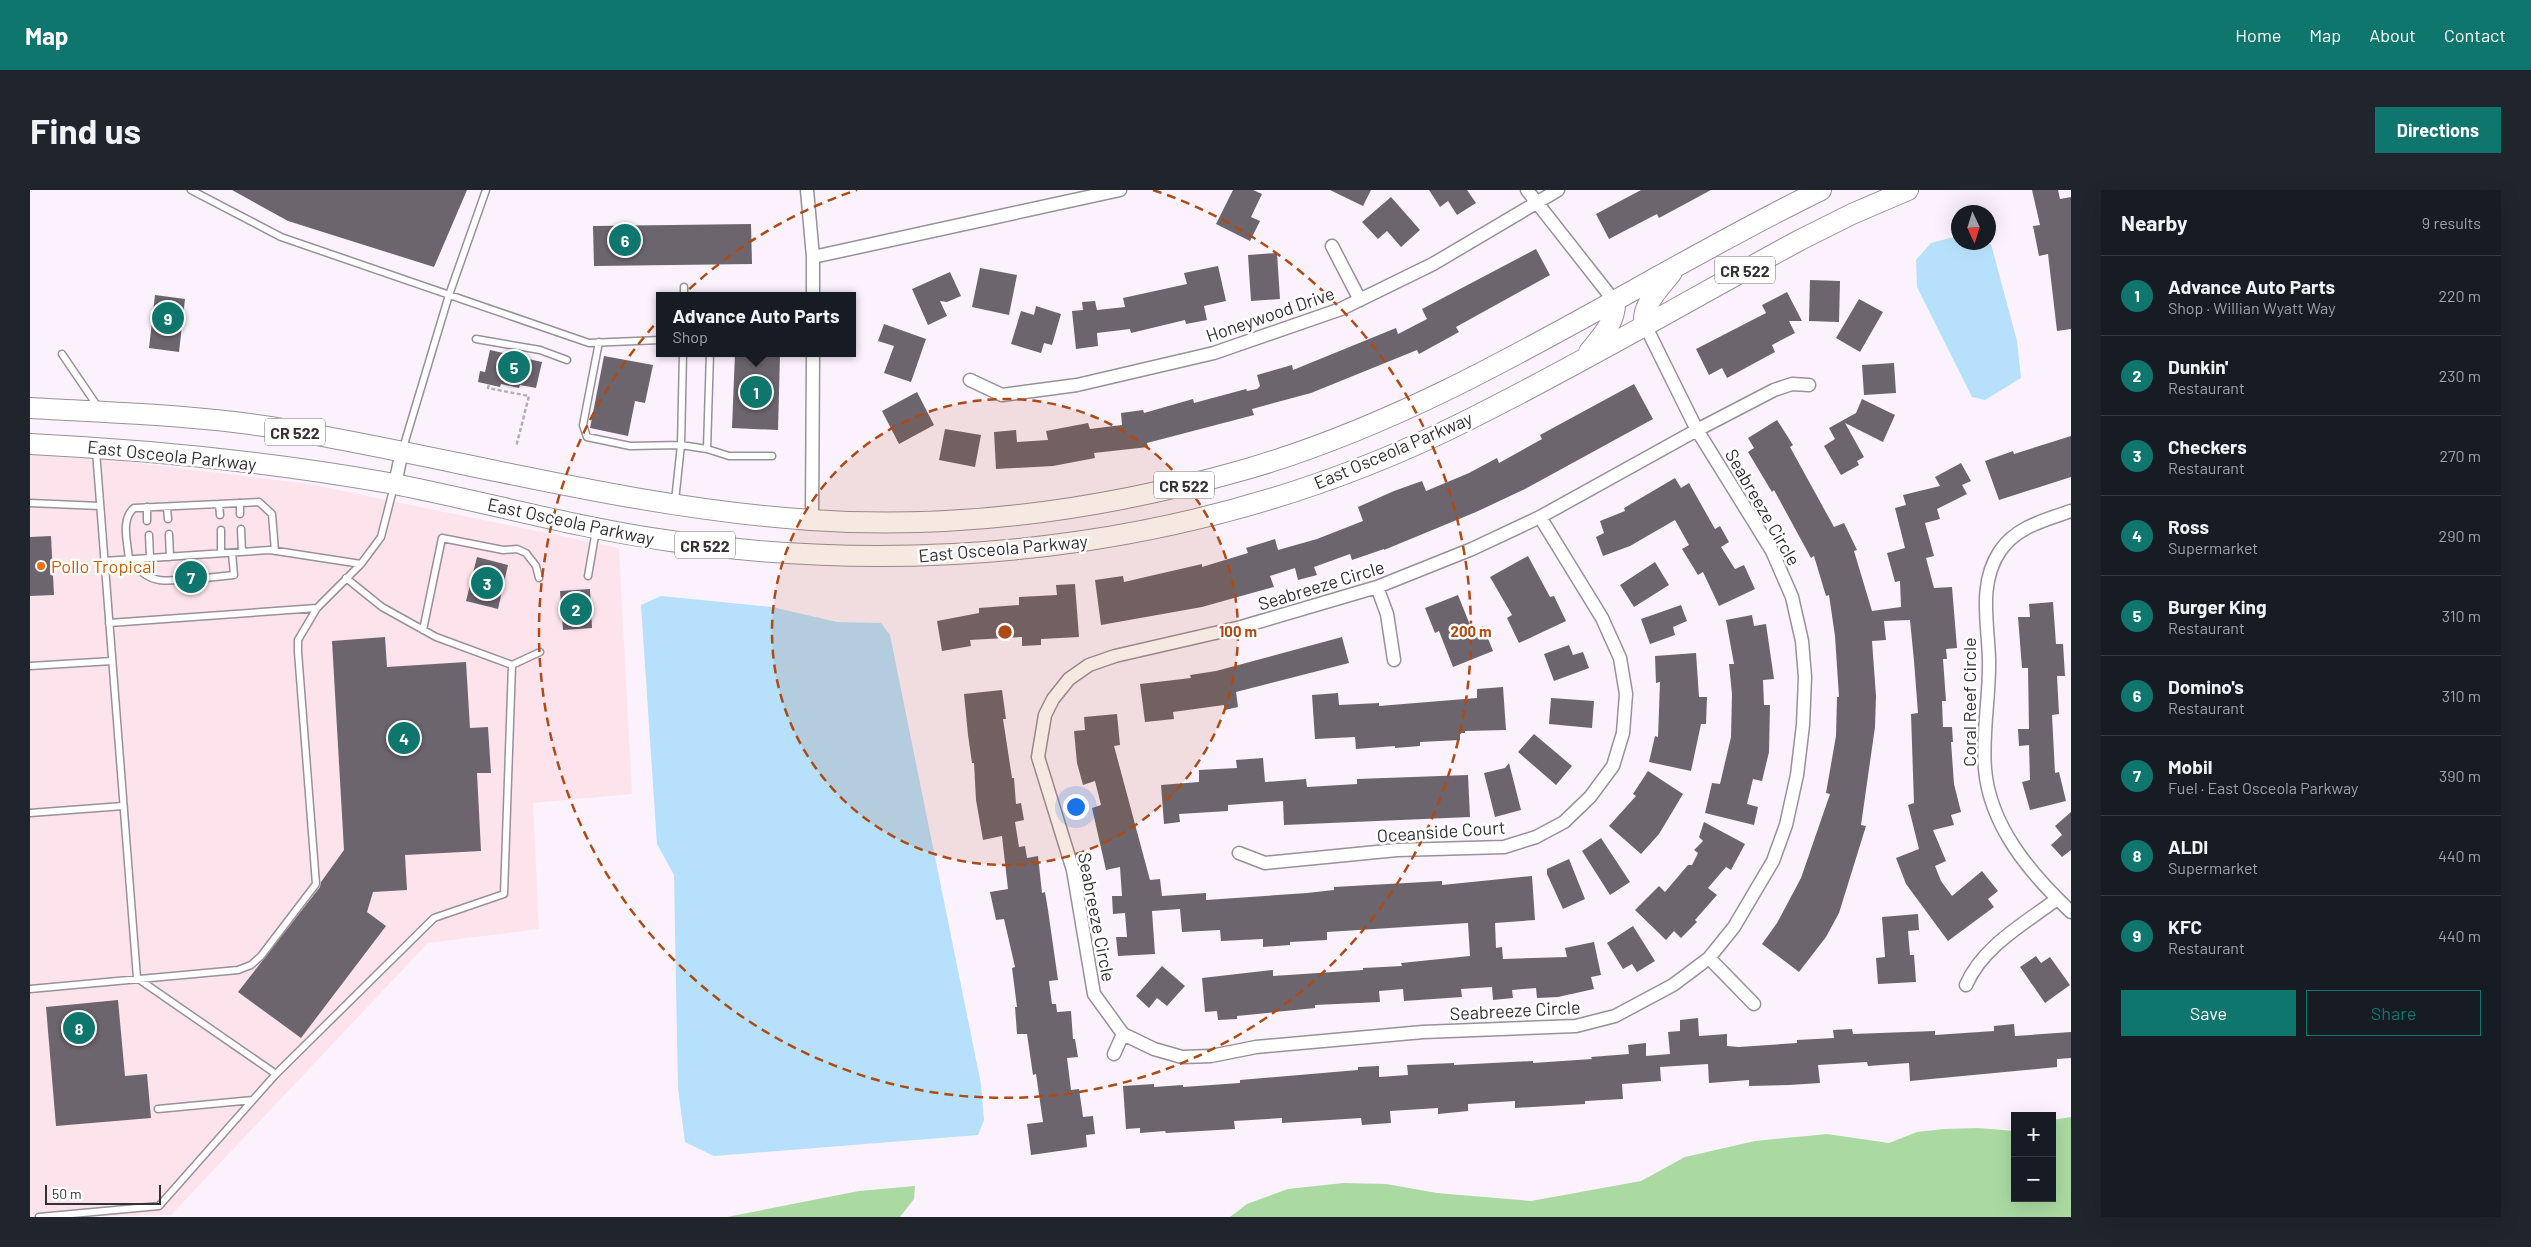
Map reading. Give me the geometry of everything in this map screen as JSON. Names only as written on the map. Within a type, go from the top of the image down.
[{"type":"main road","name":"East Osceola Parkway","points":[[30,408],[101,412],[280,429],[674,505],[812,520],[887,522],[1015,515],[1095,504],[1248,468],[1341,437],[1457,386],[1822,190]]},
{"type":"main road","name":"East Osceola Parkway","points":[[30,444],[96,447],[265,464],[395,484],[669,541],[753,551],[889,558],[1016,550],[1099,539],[1189,521],[1261,502],[1355,470],[1463,423],[1826,226],[1908,190]]},
{"type":"main road","points":[[1645,325],[1643,319],[1648,305],[1676,267]]},
{"type":"main road","points":[[1585,358],[1611,323],[1616,312],[1615,302]]},
{"type":"street","points":[[807,190],[813,257],[813,292]]},
{"type":"street","points":[[813,257],[1120,190]]},
{"type":"street","points":[[1527,190],[1615,302]]},
{"type":"street","name":"Honeywood Drive","points":[[970,380],[1002,395],[1077,385],[1214,353],[1341,309],[1360,300],[1433,264],[1558,190]]},
{"type":"street","points":[[1332,246],[1360,300]]},
{"type":"street","name":"Seabreeze Circle","points":[[1645,325],[1697,430],[1776,558],[1792,597],[1802,641],[1805,677],[1803,726],[1798,767],[1786,825],[1773,861],[1734,927],[1709,958],[1673,985],[1615,1016],[1576,1026],[1423,1032],[1256,1047],[1211,1056],[1182,1057],[1154,1049],[1123,1034],[1094,994],[1073,870],[1038,757],[1045,715],[1053,699],[1069,679],[1089,665],[1115,656],[1241,628],[1377,587],[1472,549],[1540,517],[1697,430]]},
{"type":"street","points":[[812,520],[813,357]]},
{"type":"street","points":[[1697,430],[1774,390],[1792,384],[1809,385]]},
{"type":"street","points":[[395,484],[402,452]]},
{"type":"street","name":"Coral Reef Circle","points":[[2071,511],[2032,525],[2008,541],[1993,562],[1985,603],[1989,662],[1985,753],[1987,784],[1997,814],[2010,840],[2031,869],[2071,912]]},
{"type":"street","name":"Oceanside Court","points":[[1239,854],[1265,863],[1397,850],[1504,847],[1536,837],[1564,822],[1590,797],[1613,766],[1623,733],[1626,694],[1620,658],[1602,618],[1540,517]]},
{"type":"street","points":[[1377,587],[1388,614],[1394,660]]},
{"type":"street","points":[[1966,986],[1974,968],[1987,954],[2057,899]]},
{"type":"street","points":[[1709,958],[1754,1004]]},
{"type":"street","points":[[1114,1054],[1123,1034]]},
{"type":"lane","points":[[191,190],[281,237],[589,343],[656,340]]},
{"type":"lane","points":[[402,452],[449,295],[486,190]]},
{"type":"lane","points":[[684,287],[684,292]]},
{"type":"lane","points":[[476,339],[540,350],[567,360]]},
{"type":"lane","points":[[600,342],[584,425],[587,437],[630,446],[681,445],[707,449],[729,456],[772,456]]},
{"type":"lane","points":[[62,354],[101,412]]},
{"type":"lane","points":[[674,505],[681,445],[683,357]]},
{"type":"lane","points":[[707,449],[710,357]]},
{"type":"lane","points":[[96,447],[137,978]]},
{"type":"lane","points":[[30,989],[238,970],[251,965],[294,915],[316,884],[298,640],[316,608],[361,564],[380,537],[395,484]]},
{"type":"lane","points":[[129,560],[126,523],[128,513],[134,508],[147,507],[259,502],[272,514],[275,551]]},
{"type":"lane","points":[[240,503],[240,514]]},
{"type":"lane","points":[[30,504],[100,506]]},
{"type":"lane","points":[[219,504],[220,516]]},
{"type":"lane","points":[[167,506],[168,519]]},
{"type":"lane","points":[[147,507],[148,521]]},
{"type":"lane","points":[[588,576],[596,526]]},
{"type":"lane","points":[[241,529],[242,552]]},
{"type":"lane","points":[[220,530],[222,554]]},
{"type":"lane","points":[[169,534],[170,557]]},
{"type":"lane","points":[[149,536],[150,558]]},
{"type":"lane","points":[[424,630],[442,538],[503,550],[516,549],[526,553],[536,566],[540,578]]},
{"type":"lane","points":[[104,561],[275,551],[361,564]]},
{"type":"lane","points":[[205,578],[234,575],[232,553]]},
{"type":"lane","points":[[141,559],[143,573],[150,578],[160,581],[181,580]]},
{"type":"lane","points":[[346,578],[382,607],[436,637],[512,665],[540,652]]},
{"type":"lane","points":[[109,623],[316,608]]},
{"type":"lane","points":[[30,666],[112,661]]},
{"type":"lane","points":[[39,1217],[159,1206],[276,1074],[434,918],[504,894],[512,665]]},
{"type":"lane","points":[[30,813],[123,806]]},
{"type":"lane","points":[[137,978],[276,1074]]},
{"type":"lane","points":[[158,1109],[253,1100]]},
{"type":"path","points":[[489,385],[488,388],[529,396],[516,447]]},
{"type":"shaded area","points":[[30,450],[309,484],[619,548],[632,794],[533,803],[539,929],[428,943],[171,1215],[30,1217]]},
{"type":"green space","points":[[2071,1117],[2071,1217],[1230,1217],[1247,1204],[1288,1189],[1343,1183],[1386,1184],[1437,1193],[1531,1201],[1641,1181],[1685,1157],[1755,1141],[1827,1134],[1889,1143],[1917,1132],[1978,1128],[2011,1131],[2011,1202],[2056,1202],[2056,1119]]},
{"type":"green space","points":[[915,1186],[914,1199],[900,1217],[727,1217],[859,1191]]},
{"type":"water","points":[[1951,238],[1951,250],[1993,250],[2017,341],[2021,378],[1985,400],[1972,397],[1917,287],[1916,260],[1931,243]]},
{"type":"water","points":[[661,596],[772,607],[837,622],[881,623],[890,635],[981,1084],[984,1120],[978,1135],[714,1156],[685,1142],[678,1088],[674,875],[657,844],[641,605]]},
{"type":"building","points":[[232,190],[467,190],[434,267],[288,221]]},
{"type":"building","points":[[1233,190],[1253,190],[1262,194],[1251,217],[1260,221],[1250,241],[1216,224]]},
{"type":"building","points":[[1330,190],[1371,190],[1363,206]]},
{"type":"building","points":[[1429,190],[1467,190],[1476,203],[1457,215],[1448,201],[1440,207]]},
{"type":"building","points":[[1641,190],[1711,190],[1659,218],[1657,214],[1609,239],[1596,214]]},
{"type":"building","points":[[2032,190],[2058,190],[2060,199],[2071,197],[2071,329],[2057,331],[2048,254],[2039,256],[2033,226],[2040,225]]},
{"type":"building","points":[[1391,197],[1420,230],[1401,247],[1387,231],[1378,239],[1362,222]]},
{"type":"building","points":[[751,224],[752,264],[594,266],[593,226]]},
{"type":"building","points":[[1536,249],[1550,275],[1456,327],[1459,332],[1419,354],[1417,350],[1311,393],[1252,409],[1254,415],[1147,443],[1148,447],[1094,453],[1095,458],[1053,466],[996,469],[994,432],[1016,430],[1017,442],[1048,440],[1046,431],[1088,423],[1090,429],[1122,425],[1121,413],[1143,410],[1144,413],[1193,399],[1194,403],[1246,389],[1247,391],[1257,389],[1260,386],[1257,375],[1292,365],[1293,370],[1396,328],[1398,334],[1427,319],[1422,309]]},
{"type":"building","points":[[1277,253],[1280,299],[1251,301],[1248,255]]},
{"type":"building","points":[[1218,266],[1226,301],[1204,306],[1207,320],[1186,324],[1185,320],[1131,333],[1130,329],[1097,333],[1098,346],[1076,349],[1072,311],[1083,310],[1082,302],[1095,301],[1097,310],[1125,307],[1123,298],[1187,284],[1184,273]]},
{"type":"building","points":[[980,268],[1017,275],[1009,315],[972,307]]},
{"type":"building","points":[[950,272],[961,296],[947,302],[940,301],[947,316],[928,325],[912,289]]},
{"type":"building","points":[[1810,280],[1840,281],[1839,322],[1809,321]]},
{"type":"building","points":[[1787,292],[1802,321],[1789,321],[1795,333],[1772,345],[1775,352],[1727,378],[1722,368],[1709,375],[1696,349],[1766,313],[1762,305]]},
{"type":"building","points":[[155,295],[185,299],[179,352],[149,348]]},
{"type":"building","points":[[1859,299],[1883,312],[1860,352],[1836,338]]},
{"type":"building","points":[[1036,306],[1061,314],[1052,345],[1044,343],[1041,353],[1011,344],[1021,311],[1034,315]]},
{"type":"building","points":[[884,324],[926,339],[911,382],[884,373],[894,346],[878,341]]},
{"type":"building","points":[[490,350],[542,362],[536,388],[520,385],[519,388],[501,384],[500,387],[478,382],[480,371],[485,372]]},
{"type":"building","points":[[604,356],[653,365],[645,403],[635,401],[628,436],[590,428]]},
{"type":"building","points":[[735,357],[780,357],[778,430],[732,428]]},
{"type":"building","points":[[1894,363],[1896,393],[1864,395],[1862,365]]},
{"type":"building","points":[[1634,384],[1653,419],[1525,489],[1476,512],[1384,550],[1352,560],[1350,554],[1314,567],[1317,575],[1298,580],[1295,568],[1270,576],[1274,587],[1202,607],[1101,625],[1095,580],[1123,576],[1124,582],[1202,564],[1202,567],[1248,553],[1246,548],[1275,539],[1278,550],[1317,539],[1363,521],[1358,507],[1394,491],[1422,481],[1426,491],[1469,473],[1497,458],[1499,463],[1542,439],[1540,435]]},
{"type":"building","points":[[917,392],[934,425],[899,444],[882,411]]},
{"type":"building","points":[[1862,399],[1895,415],[1883,442],[1845,423],[1864,457],[1857,461],[1859,465],[1841,475],[1824,446],[1835,439],[1829,428],[1856,413]]},
{"type":"building","points":[[1777,420],[1793,445],[1790,447],[1834,527],[1844,523],[1857,550],[1854,551],[1872,611],[1901,607],[1900,581],[1895,582],[1887,553],[1905,548],[1895,508],[1906,505],[1903,495],[1940,486],[1935,477],[1961,463],[1971,481],[1962,485],[1967,494],[1937,509],[1940,519],[1925,523],[1934,556],[1926,558],[1934,588],[1952,587],[1957,648],[1946,649],[1947,659],[1943,659],[1946,701],[1942,701],[1943,727],[1952,727],[1953,742],[1951,742],[1954,784],[1961,812],[1951,815],[1954,825],[1933,830],[1946,861],[1935,866],[1941,881],[1952,896],[1982,871],[1998,891],[1988,899],[1994,907],[1948,941],[1906,884],[1896,858],[1919,849],[1908,805],[1914,803],[1911,714],[1918,713],[1914,661],[1910,620],[1884,621],[1886,640],[1872,641],[1876,696],[1875,727],[1861,825],[1866,826],[1839,913],[1826,937],[1799,972],[1762,944],[1777,923],[1801,878],[1830,794],[1826,793],[1836,736],[1837,697],[1839,697],[1835,636],[1829,595],[1826,596],[1814,556],[1811,558],[1774,490],[1772,492],[1748,452],[1754,448],[1748,438]]},
{"type":"building","points":[[945,429],[981,435],[975,467],[939,460]]},
{"type":"building","points":[[2071,436],[2071,477],[1999,500],[1985,461],[2013,451],[2014,454]]},
{"type":"building","points":[[1675,478],[1681,488],[1689,483],[1715,529],[1720,526],[1729,542],[1721,547],[1735,569],[1744,565],[1755,589],[1719,606],[1703,572],[1698,575],[1682,549],[1689,545],[1675,520],[1630,546],[1603,556],[1596,537],[1604,533],[1600,521],[1625,511],[1624,508]]},
{"type":"building","name":"Pollo Tropical","points":[[51,536],[54,595],[30,596],[30,537]]},
{"type":"building","points":[[1528,556],[1550,597],[1554,596],[1566,621],[1519,643],[1507,618],[1512,615],[1490,577]]},
{"type":"building","points":[[477,557],[508,565],[498,609],[466,601]]},
{"type":"building","points":[[1655,562],[1669,585],[1634,607],[1620,585]]},
{"type":"building","points":[[1075,584],[1079,637],[1041,639],[1041,645],[1022,646],[1022,637],[970,640],[971,646],[942,651],[937,621],[979,613],[979,608],[1019,605],[1019,597],[1057,595],[1056,585]]},
{"type":"building","points":[[590,589],[592,628],[563,630],[560,591]]},
{"type":"building","points":[[1458,595],[1472,630],[1483,626],[1493,651],[1453,667],[1439,631],[1435,633],[1425,608]]},
{"type":"building","points":[[2053,602],[2056,644],[2063,644],[2065,676],[2057,676],[2059,714],[2052,715],[2055,773],[2059,772],[2066,801],[2030,810],[2022,782],[2030,780],[2029,745],[2019,746],[2018,729],[2029,729],[2028,668],[2022,668],[2018,617],[2030,617],[2029,604]]},
{"type":"building","points":[[1681,605],[1687,621],[1673,627],[1675,635],[1650,644],[1641,619]]},
{"type":"building","points":[[1752,615],[1754,626],[1766,624],[1774,679],[1763,680],[1764,705],[1770,705],[1769,752],[1762,781],[1753,779],[1747,804],[1758,807],[1754,825],[1705,813],[1712,783],[1720,784],[1731,737],[1732,694],[1729,664],[1734,664],[1726,620]]},
{"type":"building","points":[[385,637],[387,667],[466,662],[470,728],[488,727],[491,773],[477,773],[481,851],[405,855],[407,890],[373,892],[367,912],[386,926],[301,1038],[238,992],[320,887],[321,882],[344,850],[332,641]]},
{"type":"building","points":[[1342,637],[1349,663],[1236,692],[1238,707],[1225,710],[1224,705],[1173,712],[1174,719],[1145,722],[1140,684],[1191,678],[1190,675],[1216,671]]},
{"type":"building","points":[[1569,645],[1573,655],[1583,652],[1589,668],[1554,681],[1544,654]]},
{"type":"building","points":[[1696,653],[1699,697],[1707,697],[1706,724],[1701,724],[1691,771],[1649,762],[1655,736],[1658,737],[1660,682],[1656,683],[1655,656]]},
{"type":"building","points":[[1503,687],[1506,730],[1465,731],[1465,733],[1460,733],[1460,740],[1420,742],[1420,746],[1395,748],[1395,746],[1356,749],[1355,737],[1315,739],[1312,695],[1338,693],[1339,705],[1379,703],[1379,706],[1477,698],[1477,689]]},
{"type":"building","points":[[1002,690],[1006,719],[1003,719],[1012,778],[1014,778],[1016,804],[1021,803],[1024,820],[1015,822],[1019,847],[1025,846],[1027,858],[1038,856],[1042,893],[1045,892],[1058,980],[1049,981],[1052,1004],[1056,1004],[1057,1012],[1071,1011],[1073,1039],[1075,1039],[1078,1057],[1067,1058],[1071,1090],[1079,1089],[1083,1117],[1093,1116],[1095,1134],[1086,1135],[1087,1147],[1031,1155],[1027,1124],[1043,1122],[1036,1074],[1033,1075],[1027,1034],[1017,1034],[1015,1007],[1017,1007],[1012,968],[1015,967],[1004,919],[996,920],[990,892],[1008,889],[1002,836],[983,840],[976,800],[974,763],[972,763],[964,694]]},
{"type":"building","points":[[1551,698],[1594,701],[1592,728],[1549,724]]},
{"type":"building","points":[[1117,714],[1120,745],[1114,746],[1150,880],[1160,879],[1162,896],[1206,893],[1206,900],[1307,893],[1334,890],[1334,887],[1442,881],[1442,885],[1532,876],[1535,920],[1495,923],[1496,948],[1502,947],[1503,959],[1567,957],[1565,948],[1594,942],[1601,975],[1591,977],[1594,989],[1558,997],[1537,998],[1536,988],[1512,990],[1513,998],[1493,1000],[1492,987],[1461,989],[1462,997],[1404,1001],[1403,989],[1379,991],[1380,1002],[1315,1005],[1315,1008],[1237,1016],[1237,1019],[1218,1020],[1217,1011],[1205,1012],[1202,978],[1273,970],[1273,976],[1363,970],[1363,968],[1402,966],[1401,963],[1470,956],[1468,923],[1327,932],[1327,940],[1290,942],[1290,945],[1263,947],[1263,939],[1221,941],[1220,930],[1182,932],[1180,909],[1152,911],[1155,954],[1118,956],[1116,937],[1127,937],[1125,913],[1113,914],[1112,896],[1122,896],[1120,867],[1106,870],[1092,808],[1101,805],[1095,781],[1083,785],[1077,763],[1074,731],[1085,730],[1084,717]]},
{"type":"building","points":[[1534,734],[1572,766],[1556,785],[1518,752]]},
{"type":"building","points":[[1263,758],[1265,782],[1306,779],[1307,787],[1357,784],[1357,779],[1468,775],[1470,817],[1284,825],[1283,801],[1228,805],[1228,811],[1179,814],[1180,822],[1164,824],[1161,785],[1199,782],[1199,770],[1237,768],[1236,760]]},
{"type":"building","points":[[1509,763],[1521,810],[1495,817],[1484,773],[1505,768]]},
{"type":"building","points":[[1648,771],[1683,794],[1659,834],[1641,854],[1609,826],[1636,796],[1633,794]]},
{"type":"building","points":[[2071,812],[2071,850],[2062,857],[2051,845],[2062,835],[2055,826]]},
{"type":"building","points":[[1704,822],[1745,844],[1731,870],[1726,867],[1708,888],[1717,895],[1695,920],[1697,922],[1681,938],[1674,931],[1666,940],[1635,910],[1659,886],[1665,892],[1688,865],[1692,865],[1698,853],[1694,850],[1703,841],[1699,837]]},
{"type":"building","points":[[1601,838],[1630,882],[1610,895],[1582,851]]},
{"type":"building","points":[[1569,859],[1585,899],[1563,909],[1547,874],[1547,869]]},
{"type":"building","points":[[1918,914],[1919,930],[1908,931],[1910,955],[1914,955],[1916,982],[1878,984],[1876,958],[1885,957],[1882,917]]},
{"type":"building","points":[[1633,926],[1655,961],[1637,972],[1632,964],[1623,969],[1607,943]]},
{"type":"building","points":[[2036,956],[2041,963],[2050,957],[2070,985],[2045,1003],[2020,967]]},
{"type":"building","points":[[1162,966],[1185,986],[1167,1006],[1157,998],[1149,1008],[1136,996]]},
{"type":"building","points":[[118,1000],[125,1076],[147,1074],[151,1118],[56,1126],[46,1007]]},
{"type":"building","points":[[1698,1018],[1699,1036],[1727,1034],[1727,1046],[1739,1047],[1834,1038],[1833,1030],[1852,1029],[1853,1034],[1935,1031],[1935,1035],[1994,1031],[1994,1026],[2014,1024],[2015,1036],[2071,1032],[2071,1058],[2057,1059],[2057,1067],[1910,1081],[1909,1063],[1868,1066],[1867,1062],[1818,1065],[1820,1083],[1749,1086],[1749,1080],[1709,1083],[1708,1064],[1660,1067],[1661,1081],[1622,1084],[1623,1099],[1585,1101],[1585,1104],[1515,1108],[1515,1101],[1468,1104],[1468,1111],[1438,1114],[1438,1108],[1390,1111],[1391,1123],[1362,1125],[1361,1118],[1282,1123],[1282,1118],[1234,1121],[1235,1129],[1140,1133],[1140,1128],[1126,1129],[1123,1086],[1154,1084],[1154,1087],[1183,1085],[1183,1087],[1240,1083],[1240,1080],[1358,1070],[1358,1067],[1379,1066],[1379,1077],[1408,1075],[1407,1065],[1533,1061],[1533,1063],[1592,1059],[1591,1057],[1629,1054],[1628,1045],[1646,1043],[1646,1056],[1670,1054],[1668,1032],[1680,1031],[1680,1020]]},
{"type":"place","name":"Domino's","points":[[625,240]]},
{"type":"place","name":"KFC","points":[[168,318]]},
{"type":"place","name":"Burger King","points":[[514,367]]},
{"type":"place","name":"Advance Auto Parts","points":[[756,392]]},
{"type":"place","name":"Pollo Tropical","points":[[41,566]]},
{"type":"place","name":"Mobil","points":[[191,577]]},
{"type":"place","name":"Checkers","points":[[487,583]]},
{"type":"place","name":"Dunkin'","points":[[576,609]]},
{"type":"place","name":"Ross","points":[[404,738]]},
{"type":"place","name":"ALDI","points":[[79,1028]]}]
